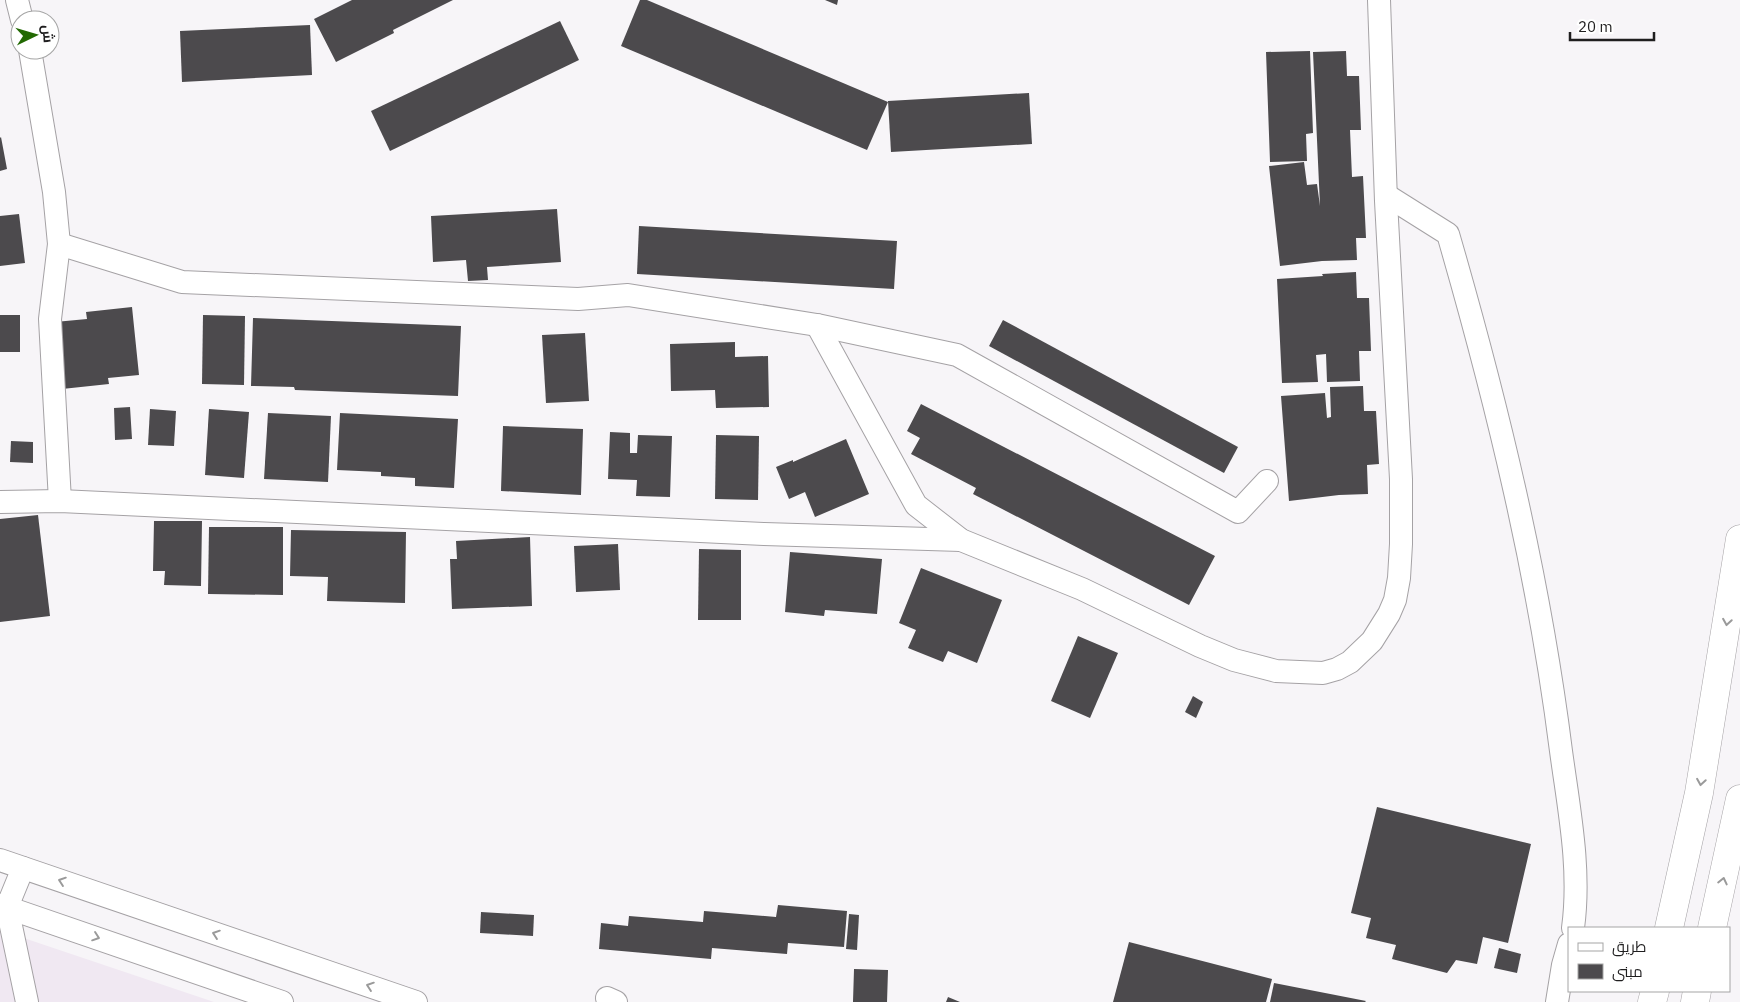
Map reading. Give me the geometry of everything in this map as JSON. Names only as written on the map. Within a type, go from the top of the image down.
[{"type":"highway","points":[[1669,927],[1700,792],[1740,539]]},
{"type":"highway","points":[[1712,927],[1740,799]]},
{"type":"street","points":[[816,325],[916,505],[961,540],[1082,589],[1200,646],[1234,660],[1276,671],[1322,673],[1337,669],[1350,662],[1372,641],[1383,626],[1395,600],[1399,578],[1401,544],[1401,479],[1386,195],[1379,0]]},
{"type":"street","points":[[32,60],[54,192],[59,244],[50,320],[60,501]]},
{"type":"street","points":[[1386,195],[1448,234],[1501,426],[1551,673],[1573,842],[1577,889],[1573,927]]},
{"type":"street","points":[[59,244],[182,282],[578,299],[628,295],[816,325],[957,355],[1238,512],[1267,481]]},
{"type":"street","points":[[0,502],[60,501],[764,534],[961,540]]},
{"type":"street","points":[[0,860],[416,1002]]},
{"type":"street","points":[[23,868],[4,906],[27,1002]]},
{"type":"street","points":[[4,906],[282,1002]]},
{"type":"street","points":[[1557,1002],[1568,948]]},
{"type":"shaded area","points":[[0,930],[214,1002],[0,1002]]},
{"type":"building","points":[[352,0],[453,0],[393,30],[394,33],[336,62],[314,19]]},
{"type":"building","points":[[640,0],[647,0],[888,102],[867,150],[621,46]]},
{"type":"building","points":[[825,0],[838,0],[837,5]]},
{"type":"building","points":[[560,21],[579,60],[390,151],[371,111]]},
{"type":"building","points":[[310,25],[312,75],[182,82],[180,31]]},
{"type":"building","points":[[1310,51],[1313,133],[1306,134],[1307,161],[1270,162],[1266,52]]},
{"type":"building","points":[[1346,51],[1347,76],[1359,76],[1361,130],[1350,130],[1352,177],[1363,176],[1366,238],[1356,238],[1357,260],[1322,261],[1280,266],[1269,166],[1304,162],[1307,185],[1317,184],[1320,206],[1313,52]]},
{"type":"building","points":[[1029,93],[1032,144],[891,152],[888,101]]},
{"type":"building","points":[[0,138],[7,169],[0,171]]},
{"type":"building","points":[[557,209],[561,262],[487,267],[488,280],[468,281],[466,260],[433,262],[431,216]]},
{"type":"building","points":[[19,214],[25,263],[0,266],[0,216]]},
{"type":"building","points":[[639,226],[897,241],[894,289],[637,274]]},
{"type":"building","points":[[1356,272],[1357,298],[1369,298],[1371,351],[1359,351],[1360,381],[1327,382],[1326,354],[1316,355],[1318,382],[1282,383],[1277,279]]},
{"type":"building","points":[[132,307],[139,375],[108,378],[109,384],[62,389],[55,322],[87,319],[86,312]]},
{"type":"building","points":[[0,315],[20,315],[20,352],[0,352]]},
{"type":"building","points":[[203,315],[245,316],[244,385],[202,384]]},
{"type":"building","points":[[253,318],[461,326],[458,396],[295,390],[294,387],[251,386]]},
{"type":"building","points":[[1003,320],[1238,447],[1224,473],[989,346]]},
{"type":"building","points":[[585,333],[589,401],[546,403],[542,335]]},
{"type":"building","points":[[735,342],[735,357],[768,356],[769,407],[716,408],[715,390],[671,391],[670,344]]},
{"type":"building","points":[[1363,386],[1364,411],[1376,411],[1379,464],[1367,465],[1368,494],[1339,495],[1289,501],[1281,396],[1325,393],[1327,418],[1331,417],[1330,387]]},
{"type":"building","points":[[921,404],[1215,556],[1189,605],[973,494],[976,488],[911,454],[920,438],[907,431]]},
{"type":"building","points":[[130,407],[132,439],[115,440],[114,408]]},
{"type":"building","points":[[150,409],[176,411],[174,446],[148,445]]},
{"type":"building","points":[[209,409],[249,412],[244,478],[205,475]]},
{"type":"building","points":[[268,413],[331,416],[328,482],[264,479]]},
{"type":"building","points":[[340,413],[458,419],[454,488],[415,486],[415,478],[381,476],[381,472],[337,470]]},
{"type":"building","points":[[503,426],[583,429],[581,495],[501,491]]},
{"type":"building","points":[[610,432],[630,433],[630,453],[637,453],[638,435],[672,436],[670,497],[636,496],[637,480],[608,479]]},
{"type":"building","points":[[716,435],[759,436],[758,500],[715,499]]},
{"type":"building","points":[[846,439],[869,494],[815,517],[805,492],[789,499],[776,467],[793,460],[793,462]]},
{"type":"building","points":[[11,441],[33,442],[33,463],[10,462]]},
{"type":"building","points":[[38,515],[50,616],[0,622],[0,519]]},
{"type":"building","points":[[154,521],[202,521],[201,586],[164,585],[165,571],[153,571]]},
{"type":"building","points":[[209,527],[283,527],[283,595],[208,594]]},
{"type":"building","points":[[291,530],[406,532],[405,603],[327,601],[328,577],[290,576]]},
{"type":"building","points":[[530,537],[532,606],[452,609],[450,559],[457,559],[456,541]]},
{"type":"building","points":[[618,544],[620,590],[576,592],[574,546]]},
{"type":"building","points":[[699,549],[741,550],[741,620],[698,620]]},
{"type":"building","points":[[790,552],[882,559],[877,614],[825,610],[824,616],[785,612]]},
{"type":"building","points":[[921,568],[1002,600],[977,663],[948,651],[943,662],[908,648],[916,630],[899,623]]},
{"type":"building","points":[[1078,636],[1118,653],[1090,718],[1051,701]]},
{"type":"building","points":[[1193,696],[1203,702],[1196,718],[1185,712]]},
{"type":"building","points":[[1377,807],[1531,844],[1508,943],[1483,937],[1477,964],[1456,960],[1447,973],[1392,959],[1396,945],[1366,938],[1371,918],[1351,913]]},
{"type":"building","points":[[778,905],[847,911],[844,947],[788,943],[787,954],[712,948],[711,959],[599,949],[601,923],[628,926],[629,916],[703,922],[704,911],[776,917]]},
{"type":"building","points":[[481,912],[534,915],[533,936],[480,933]]},
{"type":"building","points":[[849,914],[859,915],[857,950],[846,949]]},
{"type":"building","points":[[1129,942],[1272,979],[1266,1002],[1113,1002]]},
{"type":"building","points":[[1499,948],[1521,954],[1517,973],[1494,968]]},
{"type":"building","points":[[854,969],[888,970],[887,1002],[853,1002]]},
{"type":"building","points":[[1274,983],[1366,1001],[1270,1002]]},
{"type":"building","points":[[948,997],[960,1002],[946,1002]]}]
